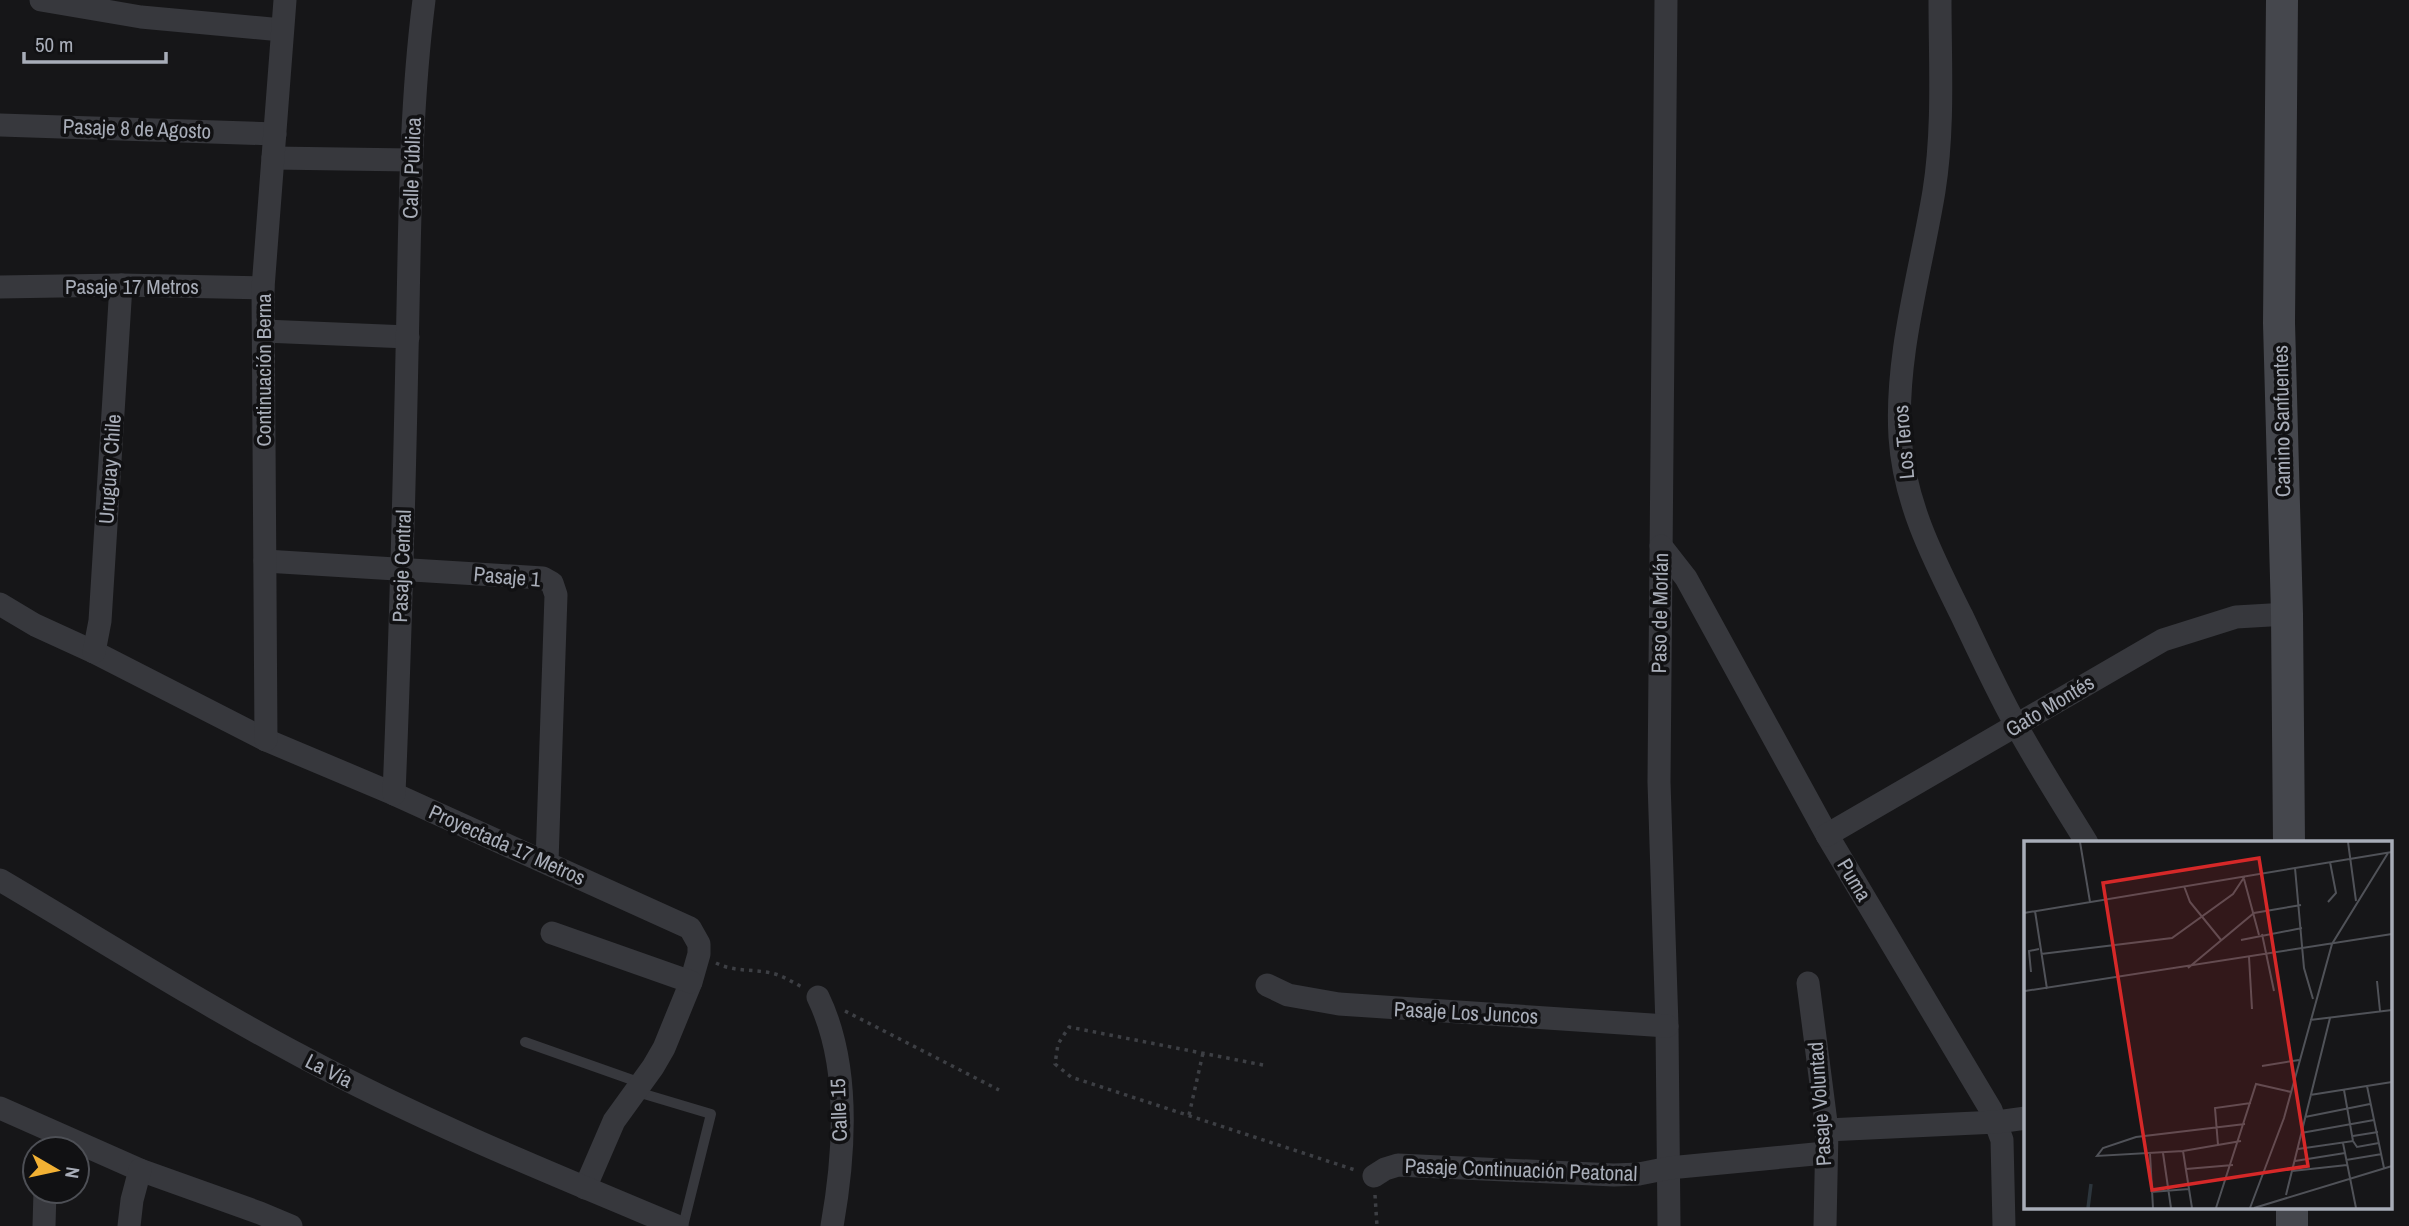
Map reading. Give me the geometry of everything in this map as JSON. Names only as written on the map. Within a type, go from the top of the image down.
[{"type":"street","points":[[41,0],[141,17],[282,30]]},
{"type":"street","name":"Continuación Berna","points":[[266,740],[264,288],[285,0]]},
{"type":"street","name":"Calle Pública","points":[[408,337],[411,160],[417,53],[424,0]]},
{"type":"street","name":"Paso de Morlán","points":[[1665,0],[1660,782],[1670,1226]]},
{"type":"street","name":"Los Teros","points":[[1940,0],[1940,138],[1934,190],[1914,288],[1901,385],[1902,463],[1919,527],[2016,726],[2086,841]]},
{"type":"street","name":"Camino Sanfuentes","points":[[2282,0],[2279,323],[2287,614],[2289,841]]},
{"type":"street","name":"Pasaje 8 de Agosto","points":[[0,125],[275,134]]},
{"type":"street","points":[[273,158],[411,160]]},
{"type":"street","name":"Uruguay Chile","points":[[94,652],[100,621],[121,285]]},
{"type":"street","name":"Pasaje 17 Metros","points":[[0,286],[264,288]]},
{"type":"street","points":[[264,331],[408,337]]},
{"type":"street","name":"Pasaje Central","points":[[394,794],[403,569],[408,337]]},
{"type":"street","name":"Puma","points":[[1661,546],[1686,578],[1828,835],[1997,1122],[2004,1161],[2004,1226]]},
{"type":"street","name":"Pasaje 1","points":[[265,561],[543,578],[552,583],[556,594],[547,862]]},
{"type":"street","name":"Proyectada 17 Metros","points":[[0,604],[35,625],[94,652],[266,740],[680,922],[695,935],[699,954]]},
{"type":"street","name":"Gato Montés","points":[[1828,835],[2163,640],[2236,617],[2287,614]]},
{"type":"street","name":"La Vía","points":[[0,880],[302,1057],[435,1123],[677,1226]]},
{"type":"street","points":[[552,933],[691,982]]},
{"type":"street","points":[[585,1188],[605,1139],[664,1048],[691,982],[699,954]]},
{"type":"street","name":"Pasaje Voluntad","points":[[1808,983],[1826,1141],[1825,1226]]},
{"type":"street","name":"Pasaje Los Juncos","points":[[1267,985],[1288,995],[1339,1004],[1667,1026]]},
{"type":"street","name":"Calle 15","points":[[818,997],[828,1017],[840,1091],[840,1163],[832,1226]]},
{"type":"street","points":[[0,1108],[42,1135]]},
{"type":"street","name":"Pasaje Continuación Peatonal","points":[[1374,1176],[1398,1165],[1639,1174],[1826,1141],[2024,1118]]},
{"type":"street","points":[[91,1154],[141,1170],[260,1219],[291,1226]]},
{"type":"street","points":[[129,1226],[132,1200],[141,1170]]},
{"type":"street","points":[[44,1226],[45,1205]]},
{"type":"street","points":[[2292,1208],[2292,1226]]},
{"type":"lane","points":[[525,1042],[711,1114],[683,1226]]},
{"type":"path","points":[[699,954],[723,967],[771,973],[999,1090]]},
{"type":"path","points":[[1263,1065],[1069,1027],[1058,1044],[1055,1064],[1071,1077],[1374,1176],[1377,1226]]},
{"type":"path","points":[[1189,1115],[1203,1053]]}]
